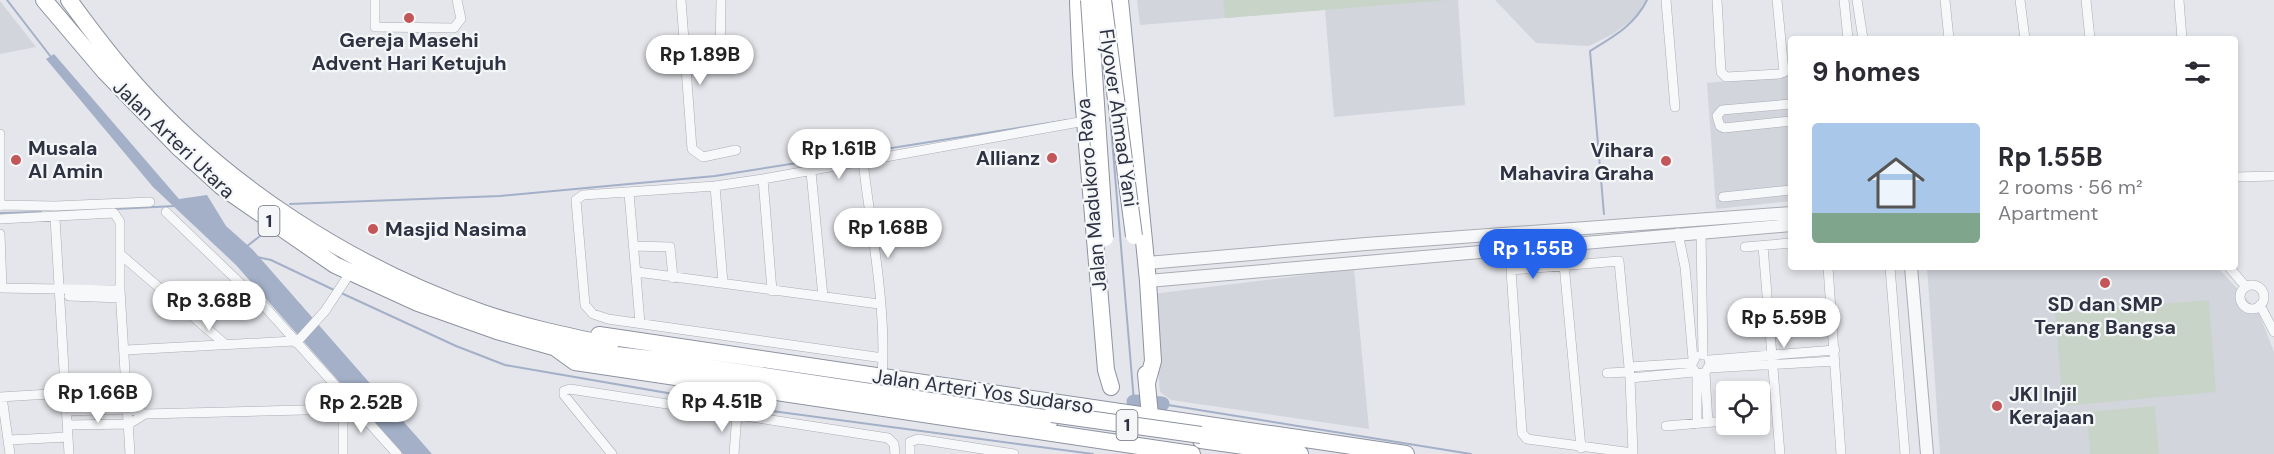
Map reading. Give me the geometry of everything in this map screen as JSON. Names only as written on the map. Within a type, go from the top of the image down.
[{"type":"highway","name":"Jalan Arteri Utara","points":[[44,0],[206,152],[262,197],[327,240],[375,267],[482,313],[558,341]]},
{"type":"highway","name":"Jalan Arteri Utara","points":[[69,0],[91,43],[177,146],[222,187],[316,253],[347,278],[443,313],[558,341]]},
{"type":"highway","name":"Jalan Madukoro Raya","points":[[1097,2],[1084,115],[1106,370],[1111,387]]},
{"type":"highway","name":"Jalan Madukoro Raya","points":[[1097,2],[1147,263],[1153,361],[1147,386]]},
{"type":"highway","name":"Flyover Ahmad Yani","points":[[1097,2],[1134,236]]},
{"type":"highway","name":"Flyover Ahmad Yani","points":[[1097,2],[1105,238]]},
{"type":"highway","name":"Jalan Madukoro Raya","points":[[1134,236],[1153,451]]},
{"type":"highway","name":"Jalan Madukoro Raya","points":[[1105,238],[1114,450]]},
{"type":"highway","name":"Jalan Arteri Yos Sudarso","points":[[558,341],[576,331],[1406,454]]},
{"type":"highway","name":"1","points":[[558,341],[1052,416],[1198,443],[1300,454]]},
{"type":"highway","points":[[558,341],[575,362],[1114,450],[1153,451],[1198,443]]},
{"type":"highway","name":"1","points":[[1198,443],[1334,454]]},
{"type":"street","points":[[375,0],[375,27],[454,28],[461,19],[457,0]]},
{"type":"street","points":[[681,0],[692,149],[704,157],[736,150]]},
{"type":"street","points":[[720,57],[721,0]]},
{"type":"street","points":[[1666,0],[1675,107]]},
{"type":"street","points":[[1717,0],[1721,72],[1726,77],[1784,72],[1777,0]]},
{"type":"street","points":[[1844,0],[1848,36]]},
{"type":"street","points":[[1857,0],[1863,36]]},
{"type":"street","points":[[1945,0],[1949,36]]},
{"type":"street","points":[[2020,0],[2025,36]]},
{"type":"street","points":[[2086,0],[2090,36]]},
{"type":"street","points":[[2179,0],[2182,36]]},
{"type":"street","points":[[1788,104],[1722,110],[1717,116],[1720,126],[1724,128],[1788,121]]},
{"type":"street","points":[[883,358],[599,317],[586,308],[575,211],[576,200],[583,195],[715,186],[811,172],[1084,115]]},
{"type":"street","points":[[0,134],[0,205],[150,202]]},
{"type":"street","points":[[863,162],[879,304],[882,376]]},
{"type":"street","points":[[811,172],[823,297]]},
{"type":"street","points":[[2238,177],[2274,176]]},
{"type":"street","points":[[764,179],[772,291]]},
{"type":"street","points":[[715,186],[723,283]]},
{"type":"street","points":[[1723,197],[1788,190]]},
{"type":"street","points":[[629,193],[640,322]]},
{"type":"street","points":[[166,212],[266,308],[397,454]]},
{"type":"street","points":[[0,219],[55,218],[114,213],[120,222],[121,294],[126,350],[130,454]]},
{"type":"street","points":[[1147,263],[1388,242],[1788,213]]},
{"type":"street","points":[[55,218],[57,293],[69,454]]},
{"type":"street","points":[[1148,281],[1678,233],[1788,225]]},
{"type":"street","points":[[1701,232],[1702,423]]},
{"type":"street","points":[[1678,233],[1700,365]]},
{"type":"street","points":[[0,234],[1,288],[57,293],[121,294]]},
{"type":"street","points":[[1745,247],[1788,243]]},
{"type":"street","points":[[634,246],[670,247],[673,278]]},
{"type":"street","points":[[1763,246],[1780,454]]},
{"type":"street","points":[[120,254],[225,344]]},
{"type":"street","points":[[1618,261],[1630,372],[1633,453],[1529,440],[1522,433],[1511,271],[1564,264],[1618,261]]},
{"type":"street","points":[[1564,264],[1581,448]]},
{"type":"street","points":[[1685,265],[1700,264]]},
{"type":"street","points":[[1828,270],[1841,454]]},
{"type":"street","points":[[1890,270],[1905,454]]},
{"type":"street","points":[[1911,270],[1927,454]]},
{"type":"street","points":[[2232,270],[2246,287]]},
{"type":"street","points":[[637,272],[879,304]]},
{"type":"street","points":[[126,350],[296,340],[325,311],[347,278]]},
{"type":"street","points":[[2254,286],[2261,290],[2263,297],[2260,305],[2250,309],[2243,305],[2240,297],[2246,287],[2254,286]]},
{"type":"street","points":[[1687,289],[1700,288]]},
{"type":"street","points":[[2260,305],[2274,332]]},
{"type":"street","points":[[1607,373],[1835,350]]},
{"type":"street","points":[[1700,365],[1772,366],[1835,361]]},
{"type":"street","points":[[612,454],[564,395],[564,391],[570,389],[888,438],[894,444],[895,454]]},
{"type":"street","points":[[10,454],[1,397],[66,393]]},
{"type":"street","points":[[343,454],[342,409],[346,397]]},
{"type":"street","points":[[67,411],[129,409],[145,414],[342,409]]},
{"type":"street","points":[[68,425],[129,424],[145,414]]},
{"type":"street","points":[[734,454],[737,414]]},
{"type":"street","points":[[1666,426],[1716,422]]},
{"type":"street","points":[[9,440],[68,437]]},
{"type":"street","points":[[910,454],[910,442],[918,439],[1014,454]]},
{"type":"shaded area","points":[[1137,0],[1458,0],[1465,105],[1334,117],[1325,10],[1140,25]]},
{"type":"shaded area","points":[[1495,0],[1646,0],[1636,17],[1613,34],[1589,46],[1536,43]]},
{"type":"shaded area","points":[[0,1],[36,47],[0,54]]},
{"type":"shaded area","points":[[1788,75],[1788,201],[1716,209],[1707,83]]},
{"type":"shaded area","points":[[1354,269],[1369,429],[1171,400],[1160,392],[1152,294]]},
{"type":"shaded area","points":[[1927,270],[2220,270],[2258,311],[2274,352],[2274,454],[1940,454]]},
{"type":"green space","points":[[1223,0],[1448,0],[1225,18]]},
{"type":"green space","points":[[2209,300],[2216,392],[2063,406],[2055,313]]},
{"type":"green space","points":[[2155,406],[2159,454],[2090,454],[2087,412]]},
{"type":"water","points":[[54,54],[179,199],[207,195],[226,226],[253,250],[432,454],[403,454],[236,265],[153,187],[46,59]]},
{"type":"waterway","points":[[7,0],[51,57]]},
{"type":"waterway","points":[[1604,214],[1590,51],[1630,23],[1647,0]]},
{"type":"waterway","points":[[1110,115],[1134,402]]},
{"type":"waterway","points":[[290,204],[500,196],[715,176],[1068,120]]},
{"type":"waterway","points":[[115,209],[175,206]]},
{"type":"waterway","points":[[0,213],[41,212]]},
{"type":"waterway","points":[[246,247],[260,236]]},
{"type":"waterway","points":[[257,257],[271,260],[334,290]]},
{"type":"waterway","points":[[339,292],[456,346],[505,365],[772,411],[1093,454]]},
{"type":"waterway","points":[[1134,402],[1162,404]]},
{"type":"waterway","points":[[1162,404],[1471,454]]},
{"type":"place","name":"Gereja Masehi Advent Hari Ketujuh","points":[[409,18]]},
{"type":"place","name":"Allianz","points":[[1052,158]]},
{"type":"place","name":"Musala Al Amin","points":[[16,160]]},
{"type":"place","name":"Vihara Mahavira Graha","points":[[1666,161]]},
{"type":"place","name":"Masjid Nasima","points":[[373,229]]},
{"type":"place","name":"SD dan SMP Terang Bangsa","points":[[2105,283]]},
{"type":"place","name":"JKI Injil Kerajaan","points":[[1997,406]]}]
